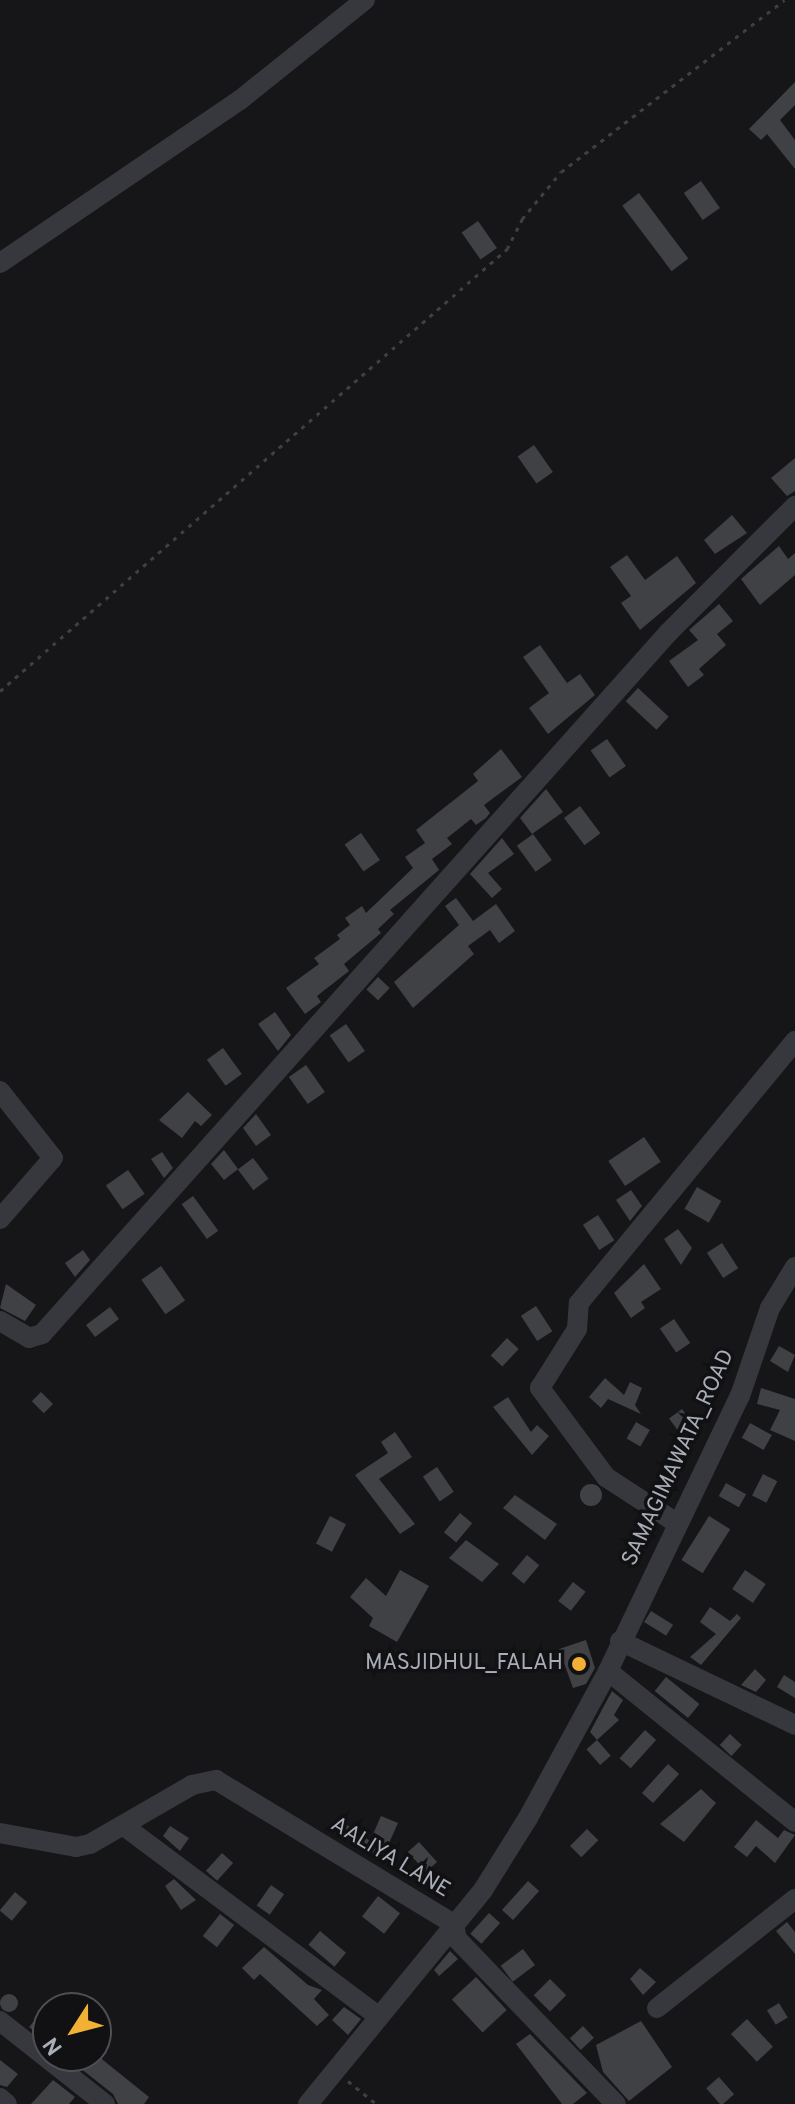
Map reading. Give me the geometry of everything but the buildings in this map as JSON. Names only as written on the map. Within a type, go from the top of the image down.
[{"type":"street","points":[[0,263],[240,100],[365,0]]},
{"type":"street","points":[[0,1321],[29,1338],[42,1334],[668,633],[795,506]]},
{"type":"street","points":[[678,1524],[606,1477],[540,1388],[577,1329],[579,1303],[795,1041]]},
{"type":"street","points":[[0,1091],[48,1146],[53,1158],[0,1219]]},
{"type":"street","name":"SAMAGIMAWATA_ROAD","points":[[308,2104],[377,2015],[454,1924],[528,1818],[608,1671],[740,1396],[770,1308],[795,1267]]},
{"type":"street","points":[[620,1641],[795,1725]]},
{"type":"street","points":[[608,1671],[795,1822]]},
{"type":"street","name":"AALIYA LANE","points":[[124,1826],[192,1785],[216,1780],[454,1924],[457,1939],[616,2104]]},
{"type":"street","points":[[0,1833],[76,1847],[124,1826],[377,2015]]},
{"type":"street","points":[[657,2008],[795,1899]]},
{"type":"street","points":[[0,2021],[105,2104]]},
{"type":"street","points":[[0,2098],[7,2104]]},
{"type":"path","points":[[0,691],[507,249],[522,219],[561,172],[784,0]]},
{"type":"path","points":[[335,2071],[376,2104]]},
{"type":"place","name":"MASJIDHUL_FALAH","points":[[579,1664]]}]
